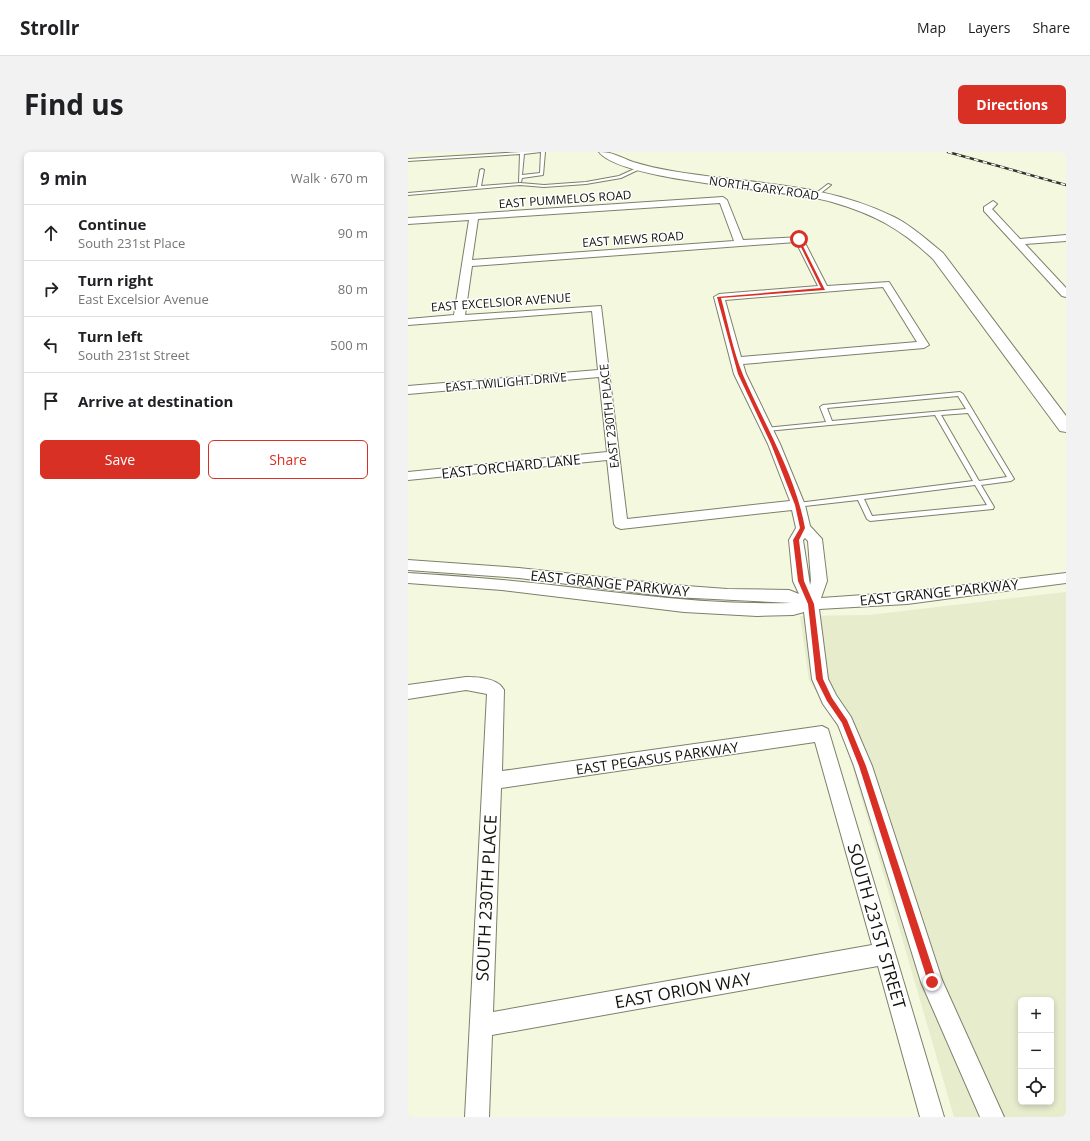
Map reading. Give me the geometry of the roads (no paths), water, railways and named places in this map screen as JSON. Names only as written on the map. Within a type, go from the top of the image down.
[{"type":"main road","name":"NORTH GARY ROAD","points":[[604,152],[642,167],[691,177],[816,195],[875,212],[911,232],[938,256],[1066,427]]},
{"type":"street","name":"EAST PUMMELOS ROAD","points":[[408,221],[723,200],[739,243]]},
{"type":"street","points":[[993,204],[988,209],[1066,294]]},
{"type":"street","points":[[459,319],[474,217]]},
{"type":"street","points":[[1018,242],[1066,238]]},
{"type":"street","name":"EAST MEWS ROAD","points":[[468,263],[799,239],[824,289]]},
{"type":"street","points":[[737,361],[924,345],[886,284],[719,297],[737,361],[743,379],[767,429],[798,505],[802,528],[796,540],[801,581],[811,604],[820,679],[829,699],[845,722],[860,759],[932,982],[992,1117]]},
{"type":"street","name":"EAST EXCELSIOR AVENUE","points":[[408,322],[597,308]]},
{"type":"street","name":"EAST 230TH PLACE","points":[[597,308],[621,524],[798,505]]},
{"type":"street","name":"EAST TWILIGHT DRIVE","points":[[408,390],[604,373]]},
{"type":"street","name":"EAST ORCHARD LANE","points":[[408,476],[613,455]]},
{"type":"street","name":"EAST GRANGE PARKWAY","points":[[408,565],[520,573],[689,592],[728,595],[788,596],[811,604]]},
{"type":"street","name":"EAST GRANGE PARKWAY","points":[[408,578],[486,584],[644,602],[723,609],[757,610],[794,609],[811,604],[907,598],[1066,578]]},
{"type":"street","name":"SOUTH 230TH PLACE","points":[[408,692],[474,683],[487,684],[496,690],[477,1117]]},
{"type":"street","name":"EAST PEGASUS PARKWAY","points":[[492,782],[822,734]]},
{"type":"street","name":"SOUTH 231ST STREET","points":[[822,734],[932,1117]]},
{"type":"street","name":"EAST ORION WAY","points":[[481,1026],[885,954]]},
{"type":"lane","points":[[408,160],[539,152]]},
{"type":"lane","points":[[520,177],[542,174],[543,152]]},
{"type":"lane","points":[[520,184],[522,154]]},
{"type":"lane","points":[[408,194],[520,184],[544,186],[593,182],[620,177],[642,167]]},
{"type":"lane","points":[[479,188],[482,170]]},
{"type":"lane","points":[[816,195],[829,185]]},
{"type":"lane","points":[[798,505],[1011,479],[960,394],[824,407],[830,423]]},
{"type":"lane","points":[[767,429],[970,410]]},
{"type":"lane","points":[[860,497],[870,519],[991,506],[937,414]]},
{"type":"railway","points":[[948,152],[1066,185]]}]
